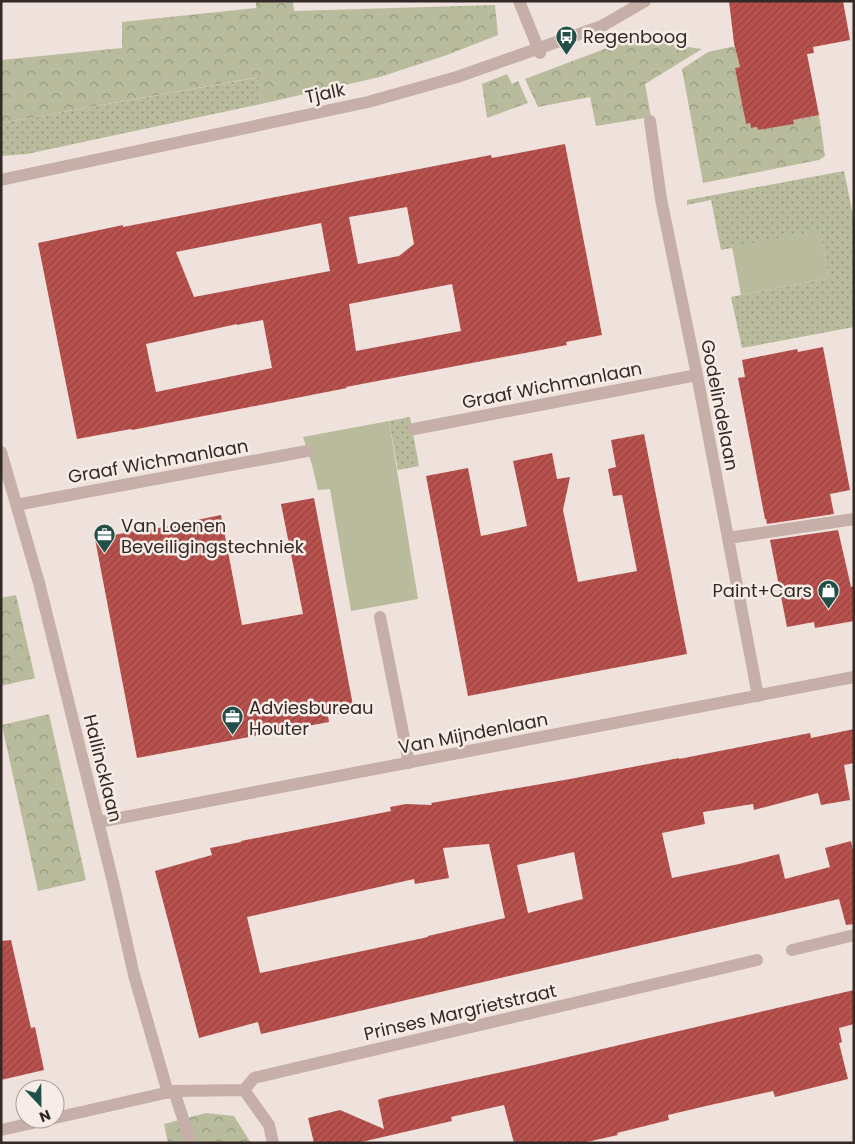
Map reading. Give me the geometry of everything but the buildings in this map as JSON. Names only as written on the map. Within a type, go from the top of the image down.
[{"type":"street","points":[[519,1],[539,51]]},
{"type":"street","name":"Tjalk","points":[[1,180],[368,102],[539,51],[602,26],[645,1]]},
{"type":"street","name":"Godelindelaan","points":[[650,121],[661,199],[697,375],[758,696]]},
{"type":"street","name":"Graaf Wichmanlaan","points":[[414,429],[697,375]]},
{"type":"street","name":"Graaf Wichmanlaan","points":[[16,505],[307,451]]},
{"type":"street","name":"Hallincklaan","points":[[1,452],[39,583],[99,822],[134,975],[171,1092]]},
{"type":"street","points":[[728,538],[854,519]]},
{"type":"street","points":[[380,617],[409,763]]},
{"type":"street","name":"Van Mijndenlaan","points":[[99,822],[854,677]]},
{"type":"street","points":[[792,950],[854,935]]},
{"type":"street","name":"Prinses Margrietstraat","points":[[244,1090],[254,1078],[757,960]]},
{"type":"street","points":[[65,1116],[171,1092],[244,1090],[269,1125],[273,1143]]},
{"type":"street","points":[[171,1092],[190,1143]]},
{"type":"street","points":[[1,1130],[15,1127]]},
{"type":"green space","points":[[256,1],[293,1],[294,11],[495,5],[498,35],[447,55],[380,77],[261,104],[259,77],[1,123],[1,60],[122,48],[122,22],[256,8]]},
{"type":"green space","points":[[622,37],[702,49],[645,84],[651,117],[596,126],[590,97],[538,107],[525,79],[623,42]]},
{"type":"green space","points":[[735,46],[740,67],[735,68],[748,115],[744,116],[746,124],[750,123],[751,128],[757,127],[758,130],[771,127],[779,122],[780,126],[793,124],[793,120],[819,115],[825,156],[819,160],[703,183],[682,69],[708,52]]},
{"type":"green space","points":[[507,74],[512,84],[518,81],[528,103],[487,118],[482,84]]},
{"type":"green space","points":[[260,77],[261,104],[27,154],[1,156],[1,123]]},
{"type":"green space","points":[[844,171],[854,220],[854,327],[742,348],[731,297],[829,278],[820,231],[721,250],[711,200],[687,205],[687,200]]},
{"type":"green space","points":[[820,230],[829,278],[741,295],[732,247]]},
{"type":"green space","points":[[410,417],[419,466],[398,470],[389,421]]},
{"type":"green space","points":[[389,421],[418,599],[351,611],[330,489],[318,490],[303,437]]},
{"type":"green space","points":[[16,595],[35,678],[1,686],[1,598]]},
{"type":"green space","points":[[49,714],[86,880],[38,891],[2,725]]},
{"type":"green space","points":[[206,1113],[234,1116],[251,1143],[168,1143],[164,1124]]},
{"type":"place","name":"Regenboog","points":[[567,55]]},
{"type":"place","name":"Van Loenen Beveiligingstechniek","points":[[105,554]]},
{"type":"place","name":"Paint+Cars","points":[[828,609]]},
{"type":"place","name":"Adviesbureau Houter","points":[[233,736]]}]
